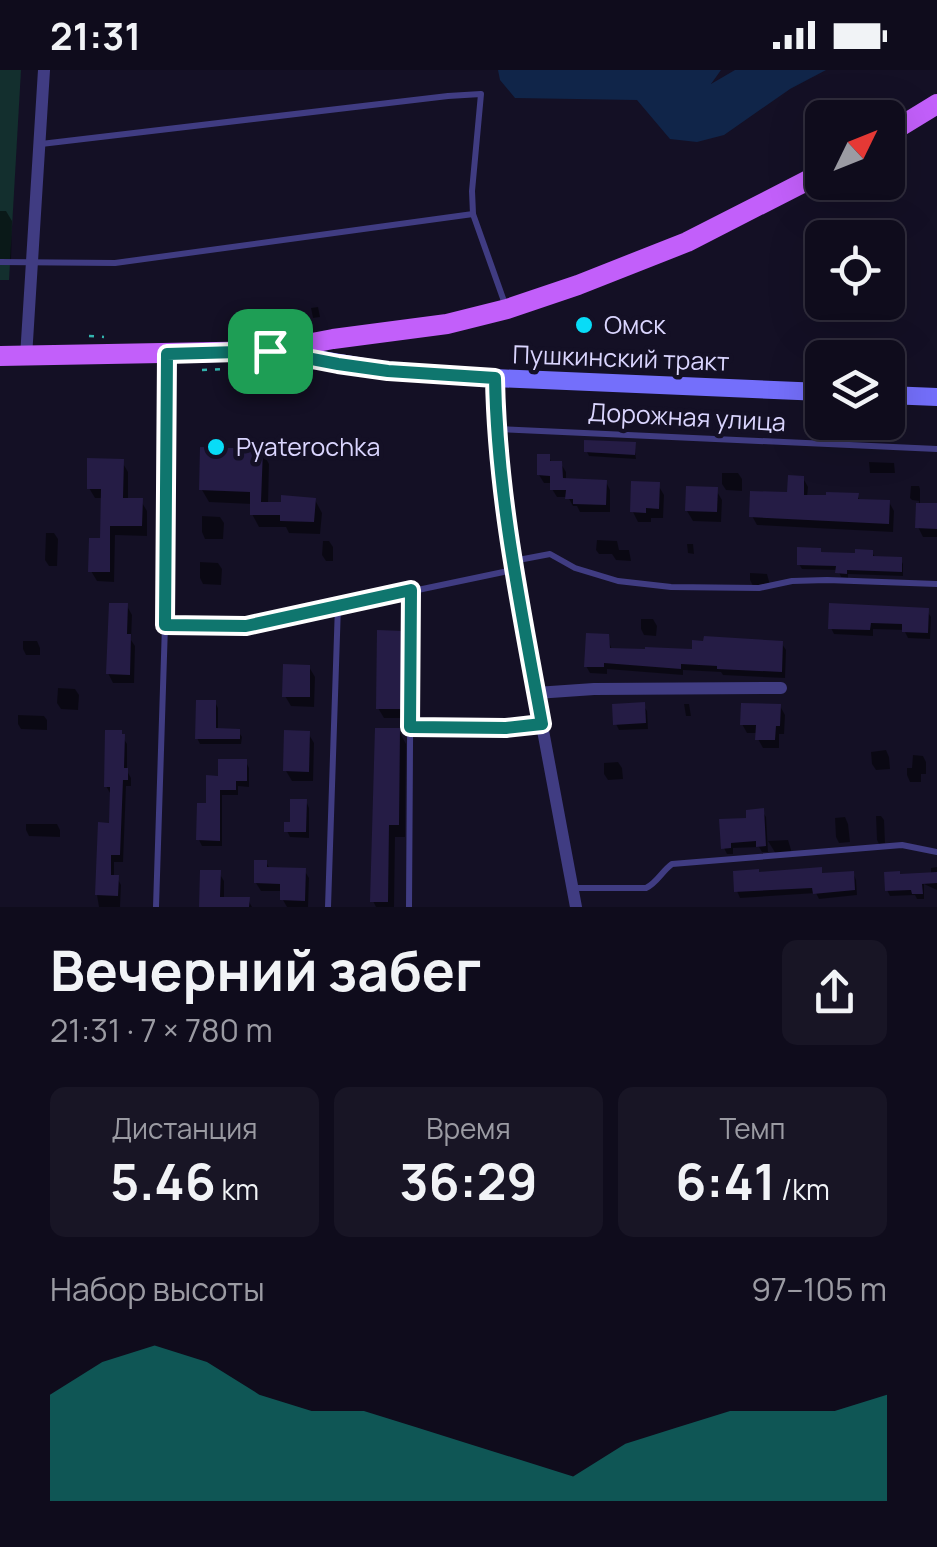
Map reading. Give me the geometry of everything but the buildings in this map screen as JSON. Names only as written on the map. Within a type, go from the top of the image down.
[{"type":"main road","points":[[905,124],[937,104]]},
{"type":"main road","points":[[270,351],[448,324],[507,310],[687,242],[805,182]]},
{"type":"main road","name":"Пушкинский тракт","points":[[0,356],[270,351],[388,371],[805,391]]},
{"type":"main road","points":[[905,396],[937,397]]},
{"type":"street","points":[[26,357],[44,70]]},
{"type":"street","points":[[495,378],[496,429],[512,565],[576,907]]},
{"type":"street","points":[[536,693],[594,688],[781,688]]},
{"type":"lane","points":[[40,144],[481,94],[473,214],[507,310]]},
{"type":"lane","points":[[0,262],[115,263],[473,214]]},
{"type":"lane","points":[[156,907],[165,625],[167,354]]},
{"type":"lane","name":"Дорожная улица","points":[[496,429],[937,448]]},
{"type":"lane","points":[[165,625],[246,626],[550,554],[576,568],[618,582],[671,587],[759,588],[827,580],[937,584]]},
{"type":"lane","points":[[410,907],[411,590]]},
{"type":"lane","points":[[328,907],[338,605]]},
{"type":"lane","points":[[410,727],[506,728],[542,724]]},
{"type":"lane","points":[[572,888],[646,888],[672,864],[902,845],[937,852]]},
{"type":"green space","points":[[0,70],[21,70],[9,280],[0,280]]},
{"type":"water","points":[[498,70],[721,70],[711,84],[735,70],[826,70],[790,89],[724,135],[697,142],[670,139],[637,100],[515,98],[500,80]]},
{"type":"place","name":"Омск","points":[[584,325]]},
{"type":"place","name":"Pyaterochka","points":[[216,447]]},
{"type":"route","points":[[270,351],[388,371],[495,378],[496,429],[512,561],[542,724],[506,728],[410,727],[411,590],[246,626],[165,625],[167,354],[270,351]]}]
